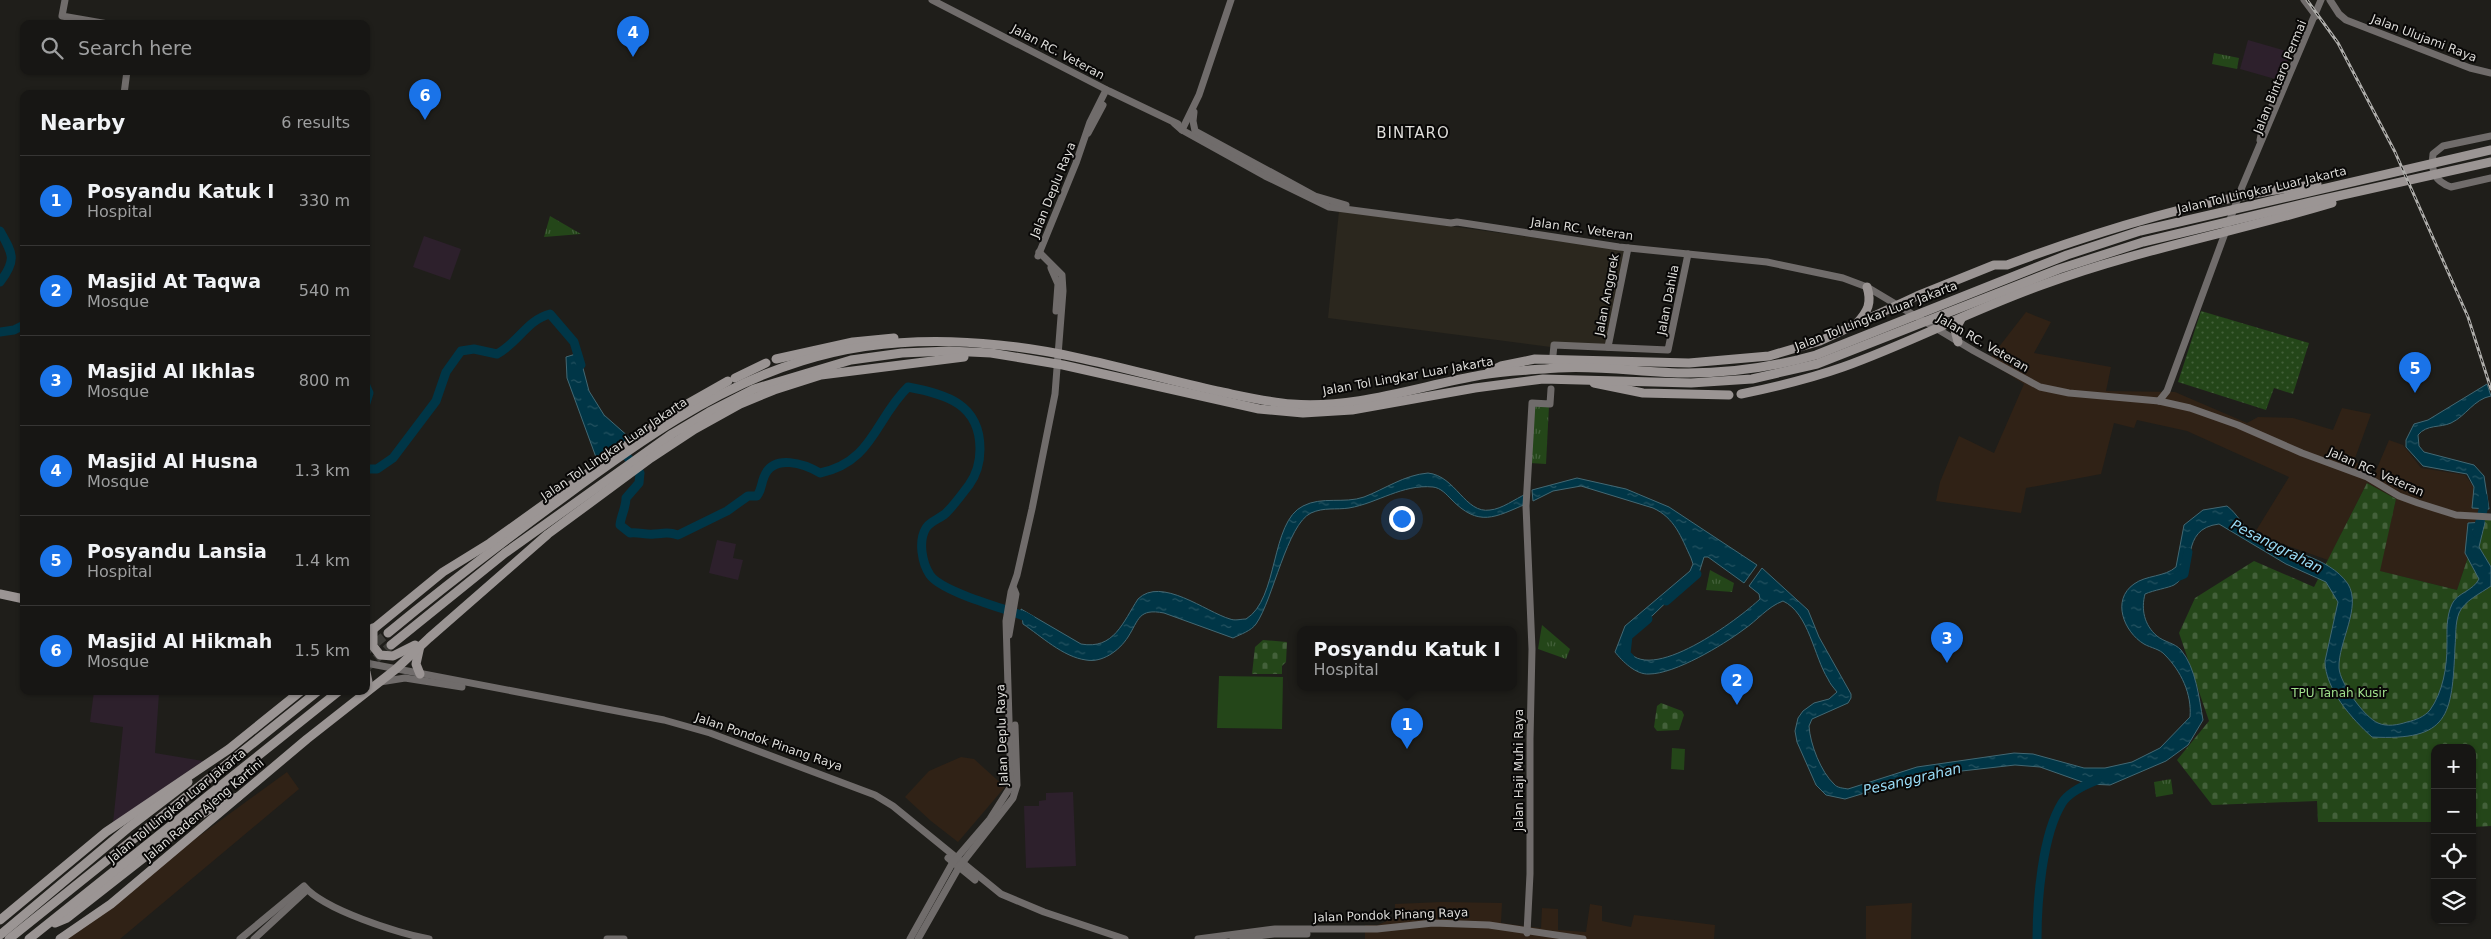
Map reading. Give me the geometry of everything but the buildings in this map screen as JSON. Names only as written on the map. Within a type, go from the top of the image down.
[{"type":"highway","name":"Jalan Tol Lingkar Luar Jakarta","points":[[391,645],[505,553],[677,436],[740,404],[774,390],[820,375],[991,353],[1063,365],[1221,401],[1303,413],[1362,409],[1507,383],[1543,379],[1691,383],[1752,379],[1797,370],[2067,255],[2140,231],[2491,150]]},
{"type":"highway","name":"Jalan Tol Lingkar Luar Jakarta","points":[[1951,305],[2103,254],[2209,231],[2363,191],[2491,162]]},
{"type":"highway","points":[[1485,374],[1500,366],[1535,359],[1689,362],[1749,359],[1791,351],[1820,341],[1944,285],[1994,265],[2007,265],[2099,232],[2204,205],[2264,192],[2342,180],[2358,180]]},
{"type":"highway","points":[[1740,394],[1819,375],[1913,339],[1998,302],[2088,269],[2209,231]]},
{"type":"highway","points":[[1944,285],[1934,299],[1937,312],[1943,317],[1960,319]]},
{"type":"highway","points":[[1855,325],[1868,308],[1870,302],[1867,287]]},
{"type":"highway","points":[[1880,315],[1906,324],[1913,339]]},
{"type":"highway","points":[[1958,342],[1955,330],[1960,319]]},
{"type":"highway","points":[[776,359],[852,342],[887,338],[938,336],[968,342]]},
{"type":"highway","name":"Jalan Tol Lingkar Luar Jakarta","points":[[638,441],[726,391],[751,379],[802,361],[851,349],[903,343],[968,342],[1048,352],[1267,402],[1292,404],[1351,401],[1485,374],[1564,368],[1688,373],[1727,372],[1775,366],[1839,351]]},
{"type":"highway","points":[[602,488],[428,638],[399,654],[384,656],[377,653],[373,646],[370,631],[443,572],[490,543],[638,441],[695,398],[766,363]]},
{"type":"highway","points":[[1579,379],[1642,393],[1729,395]]},
{"type":"highway","name":"Jalan Tol Lingkar Luar Jakarta","points":[[388,633],[590,473]]},
{"type":"highway","points":[[0,594],[20,598]]},
{"type":"highway","name":"Jalan Raden Ajeng Kartini","points":[[370,688],[396,669],[428,638]]},
{"type":"highway","points":[[420,645],[416,664],[420,674]]},
{"type":"highway","points":[[0,920],[106,832],[230,750],[297,695]]},
{"type":"highway","name":"Jalan Tol Lingkar Luar Jakarta","points":[[9,939],[313,695]]},
{"type":"highway","name":"Jalan Tol Lingkar Luar Jakarta","points":[[30,939],[334,695]]},
{"type":"highway","name":"Jalan Raden Ajeng Kartini","points":[[60,939],[111,904],[350,705],[359,695]]},
{"type":"highway","points":[[0,935],[208,764]]},
{"type":"highway","points":[[47,925],[67,918],[192,820],[223,801],[238,797]]},
{"type":"main road","points":[[65,0],[62,16],[85,20]]},
{"type":"main road","name":"Jalan RC. Veteran","points":[[932,0],[1174,123],[1329,207],[1451,218],[1457,222],[1628,248],[1774,263],[1843,278],[1867,287],[2031,383],[2053,391],[2159,401],[2177,405],[2238,425],[2302,453],[2367,478],[2414,502],[2441,511],[2490,517]]},
{"type":"main road","points":[[1195,131],[1192,121],[1198,97],[1231,0]]},
{"type":"main road","name":"Jalan Bintaro Permai","points":[[2260,145],[2267,142],[2303,42],[2317,17],[2304,0]]},
{"type":"main road","name":"Jalan Bintaro Permai","points":[[2159,401],[2167,391],[2242,187],[2268,130],[2321,0]]},
{"type":"main road","name":"Jalan Ulujami Raya","points":[[2330,0],[2338,14],[2346,20],[2470,68],[2491,74]]},
{"type":"main road","points":[[125,90],[126,75]]},
{"type":"main road","name":"Jalan Deplu Raya","points":[[910,939],[918,935],[957,863],[990,819],[1011,796],[1012,731],[1009,622],[1012,600],[1016,594],[1014,589],[1040,472],[1052,406],[1058,284],[1054,268],[1039,252],[1086,135],[1093,127],[1107,90]]},
{"type":"main road","points":[[1183,128],[1198,97]]},
{"type":"main road","name":"Jalan RC. Veteran","points":[[1183,128],[1195,131],[1315,196],[1353,209]]},
{"type":"main road","points":[[2491,136],[2443,146],[2433,154],[2432,162],[2432,171],[2436,178],[2451,187],[2491,178]]},
{"type":"main road","name":"Jalan Anggrek","points":[[1608,347],[1628,248]]},
{"type":"main road","name":"Jalan Dahlia","points":[[1608,347],[1668,350],[1688,254]]},
{"type":"main road","points":[[1553,355],[1554,344],[1608,347]]},
{"type":"main road","name":"Jalan Haji Muhi Raya","points":[[1527,931],[1530,874],[1532,649],[1526,503],[1532,403],[1550,404],[1551,389]]},
{"type":"main road","points":[[2167,391],[2177,405]]},
{"type":"main road","name":"Jalan Pondok Pinang Raya","points":[[370,663],[450,682],[659,721],[710,735],[864,792],[893,806],[988,890],[1016,906],[1112,939]]},
{"type":"main road","name":"Jalan Pondok Pinang Raya","points":[[380,682],[405,678],[450,682]]},
{"type":"main road","name":"Jalan Pondok Pinang Raya","points":[[957,863],[989,886],[1018,902],[1125,939]]},
{"type":"main road","points":[[254,939],[290,907],[306,888]]},
{"type":"main road","points":[[240,939],[306,888]]},
{"type":"main road","points":[[306,888],[322,900],[372,923],[429,939]]},
{"type":"main road","name":"Jalan Pondok Pinang Raya","points":[[1198,939],[1274,929],[1377,929],[1433,924],[1489,925],[1583,939]]},
{"type":"main road","name":"Jalan Pondok Pinang Raya","points":[[1233,939],[1274,934],[1369,933],[1444,926],[1527,931],[1559,939]]},
{"type":"main road","points":[[607,939],[624,939]]},
{"type":"shaded area","points":[[2248,40],[2290,52],[2282,81],[2240,69]]},
{"type":"shaded area","points":[[1339,211],[1625,250],[1607,345],[1558,348],[1328,318]]},
{"type":"shaded area","points":[[424,236],[461,249],[450,280],[413,267]]},
{"type":"shaded area","points":[[2026,312],[2051,322],[2034,353],[2111,367],[2106,391],[2175,392],[2247,423],[2258,417],[2293,418],[2333,430],[2342,408],[2371,414],[2354,461],[2375,473],[2389,440],[2403,445],[2421,468],[2465,475],[2473,486],[2481,518],[2457,590],[2379,571],[2396,499],[2367,483],[2328,560],[2254,534],[2289,477],[2187,431],[2137,420],[2134,428],[2114,423],[2101,474],[2026,488],[2021,513],[1936,501],[1940,482],[1959,436],[1994,453],[2024,384],[1988,361]]},
{"type":"shaded area","points":[[717,540],[736,544],[733,558],[743,560],[738,580],[709,573]]},
{"type":"shaded area","points":[[93,695],[159,695],[155,753],[203,761],[113,823],[123,727],[90,722]]},
{"type":"shaded area","points":[[961,757],[974,759],[1005,787],[958,842],[905,797],[929,771]]},
{"type":"shaded area","points":[[287,772],[299,789],[120,939],[58,939]]},
{"type":"shaded area","points":[[1073,792],[1076,866],[1026,868],[1024,806],[1039,806],[1039,801],[1046,800],[1046,793]]},
{"type":"shaded area","points":[[1442,902],[1502,903],[1501,923],[1541,928],[1542,908],[1558,909],[1558,930],[1586,932],[1590,904],[1602,906],[1602,921],[1631,927],[1634,915],[1715,925],[1714,939],[1365,939],[1365,925],[1378,925],[1395,917],[1395,904]]},
{"type":"shaded area","points":[[1912,903],[1911,939],[1866,939],[1866,906]]},
{"type":"green space","points":[[2214,53],[2239,58],[2237,69],[2212,64]]},
{"type":"green space","points":[[550,216],[581,234],[544,237]]},
{"type":"green space","points":[[2201,311],[2309,343],[2293,394],[2274,388],[2266,410],[2178,382]]},
{"type":"green space","points":[[1533,405],[1549,406],[1546,464],[1530,463]]},
{"type":"green space","name":"TPU Tanah Kusir","points":[[2367,483],[2396,499],[2380,571],[2457,590],[2481,518],[2491,519],[2491,826],[2476,827],[2476,744],[2431,744],[2431,822],[2318,822],[2317,801],[2212,805],[2177,760],[2209,721],[2179,633],[2195,598],[2254,561],[2314,587]]},
{"type":"green space","points":[[1710,570],[1734,583],[1732,592],[1706,590]]},
{"type":"green space","points":[[1542,625],[1570,649],[1566,659],[1538,649]]},
{"type":"green space","points":[[1263,640],[1287,642],[1286,662],[1282,666],[1282,674],[1252,674],[1255,647]]},
{"type":"green space","points":[[1219,676],[1283,677],[1282,729],[1217,728]]},
{"type":"green space","points":[[1661,703],[1682,711],[1684,715],[1679,730],[1657,731],[1654,727],[1657,706]]},
{"type":"green space","points":[[1672,748],[1685,749],[1684,770],[1671,769]]},
{"type":"green space","points":[[2171,779],[2173,794],[2156,797],[2154,782]]},
{"type":"water","points":[[579,353],[589,391],[604,415],[630,438],[597,460],[567,378],[566,357]]},
{"type":"water","points":[[2487,384],[2491,396],[2475,404],[2451,423],[2425,429],[2418,435],[2419,446],[2424,452],[2474,465],[2484,476],[2489,509],[2472,508],[2474,487],[2467,474],[2423,466],[2406,447],[2406,440],[2414,424],[2428,420]]},
{"type":"water","points":[[1428,473],[1446,481],[1467,501],[1481,510],[1499,508],[1526,494],[1526,504],[1496,516],[1479,517],[1461,508],[1438,489],[1422,487],[1400,491],[1360,506],[1321,510],[1311,513],[1302,520],[1295,532],[1256,624],[1233,638],[1164,613],[1149,612],[1140,617],[1128,637],[1110,655],[1098,660],[1086,660],[1069,655],[1023,624],[1021,609],[1081,644],[1092,645],[1102,643],[1110,638],[1122,625],[1138,599],[1148,593],[1159,591],[1184,598],[1230,619],[1246,619],[1257,609],[1264,595],[1285,528],[1292,515],[1303,506],[1318,501],[1349,500],[1364,497],[1411,476]]},
{"type":"water","points":[[1577,478],[1626,489],[1669,507],[1757,565],[1744,583],[1708,557],[1704,557],[1699,573],[1634,631],[1628,639],[1626,648],[1637,658],[1653,660],[1673,655],[1694,646],[1734,620],[1760,599],[1759,594],[1749,586],[1762,568],[1808,610],[1819,637],[1851,694],[1848,703],[1812,719],[1809,726],[1811,741],[1829,779],[1840,788],[1848,789],[1917,767],[2014,753],[2033,754],[2084,768],[2105,768],[2132,762],[2160,748],[2190,717],[2187,691],[2171,661],[2163,653],[2137,639],[2131,632],[2123,616],[2123,598],[2127,591],[2139,581],[2166,573],[2176,567],[2184,525],[2203,510],[2227,506],[2247,529],[2255,535],[2329,566],[2348,584],[2352,593],[2352,603],[2340,658],[2340,674],[2360,707],[2372,720],[2381,724],[2396,725],[2420,718],[2430,710],[2438,695],[2445,670],[2447,624],[2450,609],[2454,600],[2473,586],[2479,579],[2465,553],[2468,523],[2485,522],[2479,547],[2491,567],[2491,586],[2469,601],[2459,613],[2456,625],[2452,691],[2448,707],[2441,719],[2431,728],[2417,734],[2398,737],[2372,737],[2341,703],[2326,672],[2325,661],[2338,602],[2326,582],[2286,564],[2219,524],[2206,527],[2193,542],[2186,570],[2181,578],[2174,585],[2145,594],[2144,600],[2146,622],[2149,627],[2160,638],[2181,650],[2193,674],[2203,720],[2188,745],[2166,761],[2110,785],[2088,784],[2040,767],[2015,765],[1944,773],[1911,779],[1845,799],[1826,795],[1816,785],[1797,742],[1795,731],[1798,718],[1803,711],[1814,703],[1829,699],[1837,692],[1823,670],[1810,636],[1799,615],[1783,601],[1724,643],[1698,658],[1660,673],[1644,674],[1634,670],[1615,652],[1625,626],[1690,571],[1693,564],[1684,543],[1672,523],[1661,512],[1653,508],[1581,486],[1553,491],[1533,501],[1532,490]]},
{"type":"waterway","name":"Pesanggrahan","points":[[0,231],[8,246],[11,257],[9,268],[0,282]]},
{"type":"waterway","name":"Pesanggrahan","points":[[370,469],[377,469],[393,458],[436,401],[446,372],[461,351],[474,349],[497,354],[511,344],[535,321],[550,314],[574,342],[581,365]]},
{"type":"waterway","name":"Pesanggrahan","points":[[0,332],[20,327]]},
{"type":"waterway","name":"Pesanggrahan","points":[[621,449],[640,473],[639,483],[626,498],[620,525],[630,533],[668,533],[678,535],[727,511],[748,496],[757,496],[764,477],[774,465],[782,463],[798,464],[820,473],[838,467],[851,459],[871,438],[897,399],[908,387],[935,393],[947,398],[967,411],[974,421],[980,449],[978,468],[969,485],[958,499],[945,514],[930,523],[926,528],[922,539],[922,552],[925,564],[930,575],[947,587],[1031,620]]},
{"type":"waterway","name":"Pesanggrahan","points":[[2477,533],[2484,506],[2483,497]]},
{"type":"waterway","name":"Pesanggrahan","points":[[2172,579],[2184,574],[2188,552]]},
{"type":"waterway","name":"Pesanggrahan","points":[[1666,601],[1697,574]]},
{"type":"waterway","name":"Pesanggrahan","points":[[1630,658],[1626,654],[1628,636],[1648,619]]},
{"type":"waterway","points":[[2037,939],[2042,869],[2045,850],[2055,817],[2065,799],[2083,786],[2097,780]]},
{"type":"tunnel","points":[[370,648],[388,633]]},
{"type":"tunnel","points":[[370,664],[391,645]]},
{"type":"railway","points":[[2307,0],[2338,43],[2395,152],[2468,317],[2491,389]]},
{"type":"place","name":"Masjid Al Husna","points":[[633,57]]},
{"type":"place","name":"Masjid Al Hikmah","points":[[425,120]]},
{"type":"place","name":"Posyandu Lansia","points":[[2415,393]]},
{"type":"place","name":"Masjid Al Ikhlas","points":[[1947,663]]},
{"type":"place","name":"Masjid At Taqwa","points":[[1737,705]]},
{"type":"place","name":"Posyandu Katuk I","points":[[1407,749]]},
{"type":"district","name":"BINTARO","points":[[1413,133]]}]
